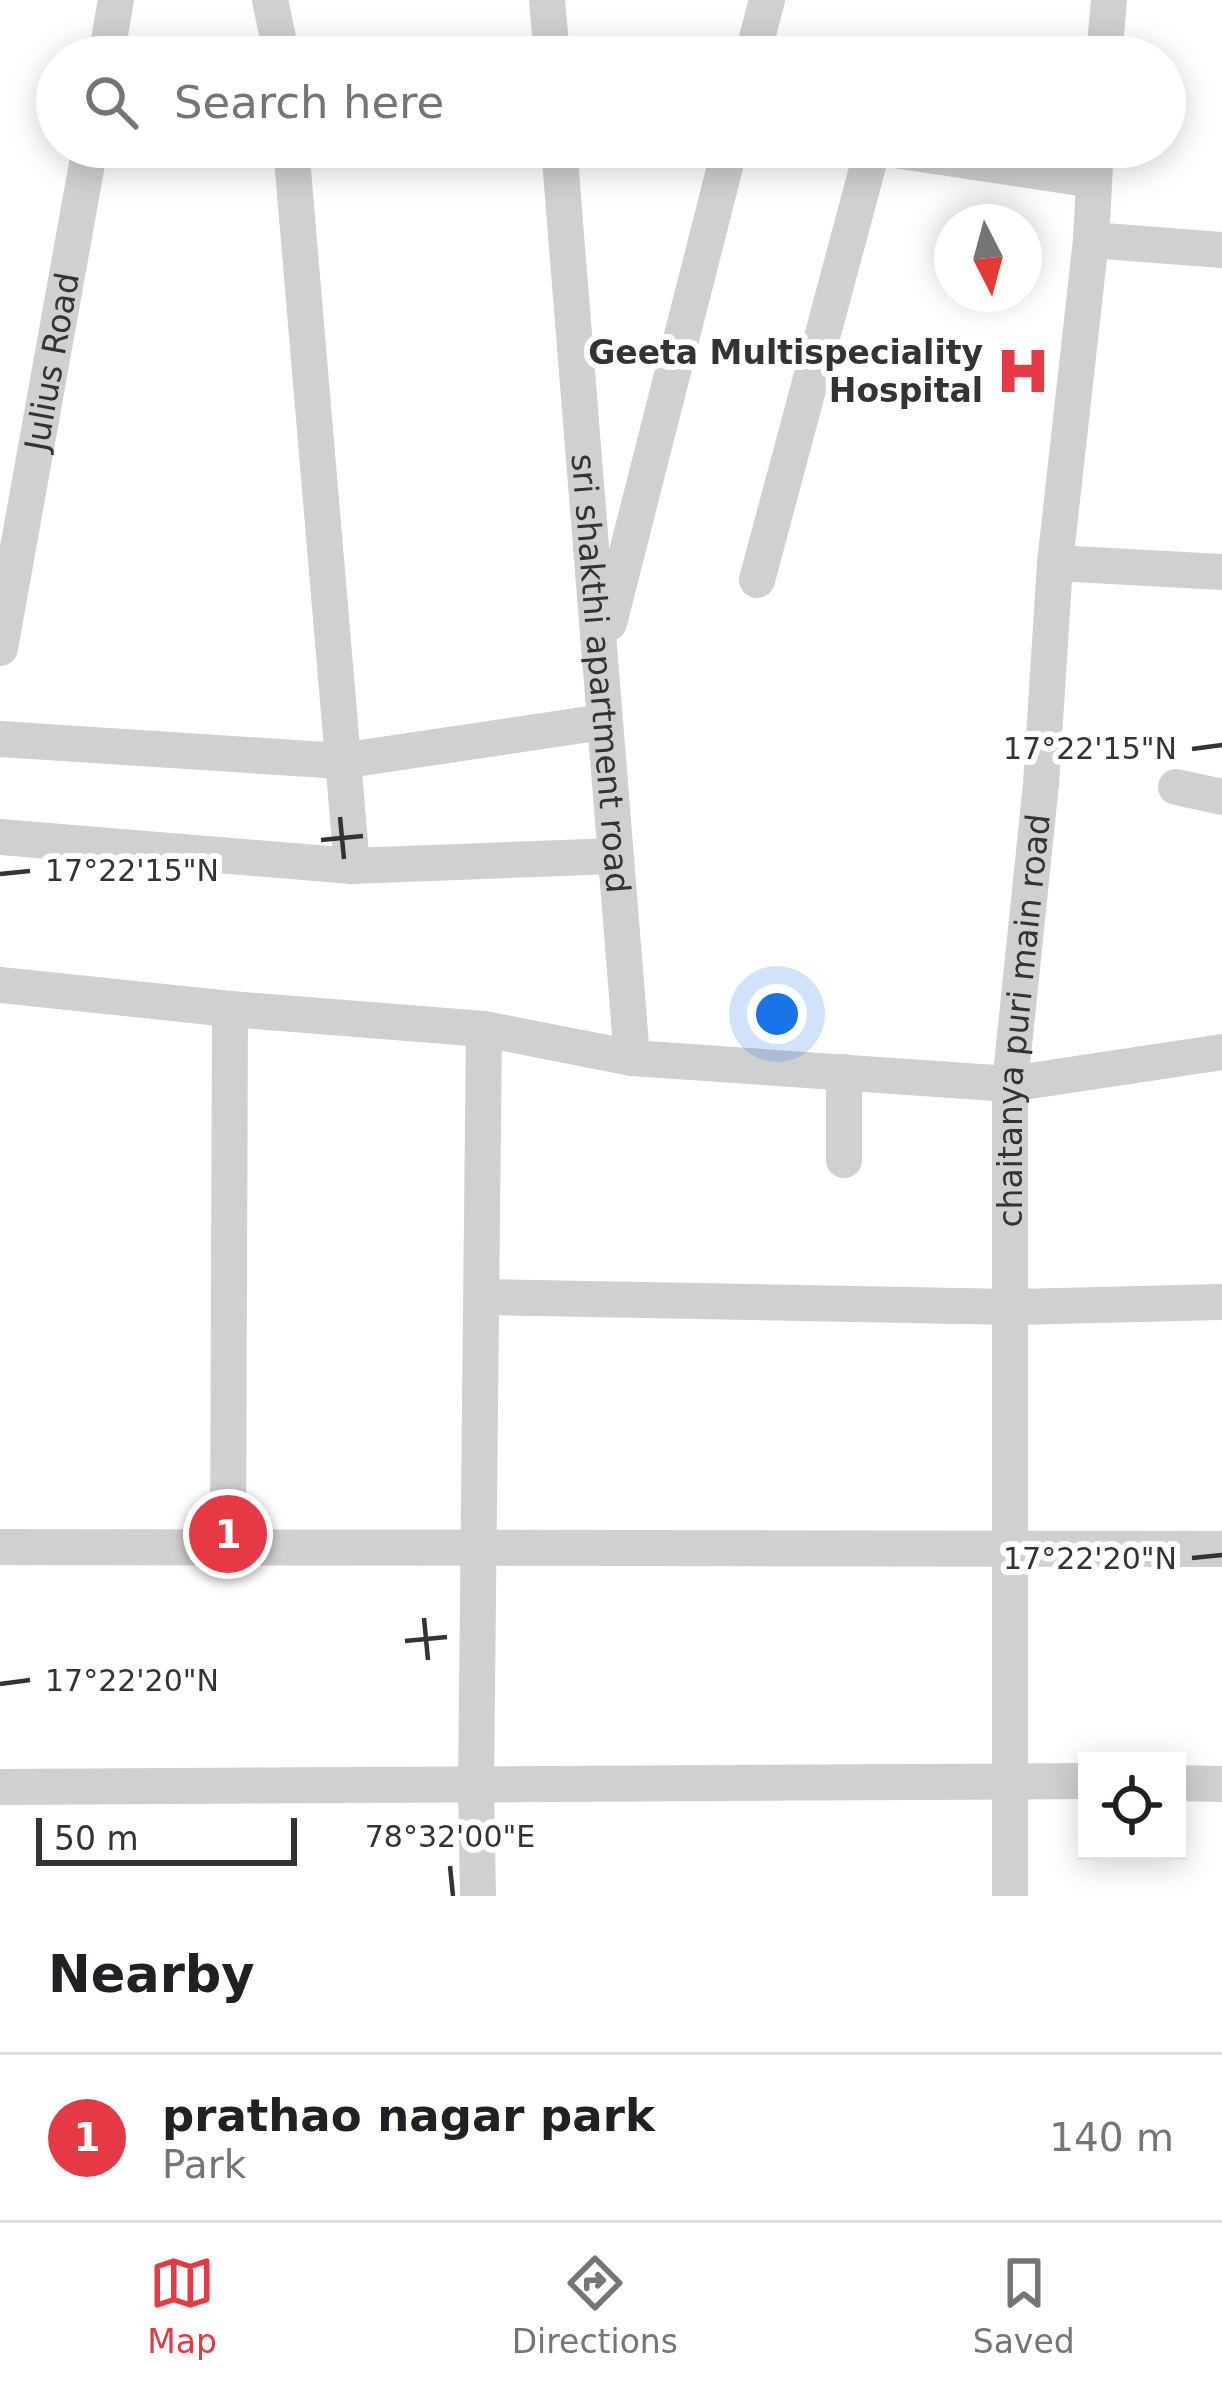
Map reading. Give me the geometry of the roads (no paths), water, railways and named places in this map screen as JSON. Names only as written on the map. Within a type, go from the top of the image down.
[{"type":"street","points":[[110,36],[116,0]]},
{"type":"street","points":[[270,0],[278,36]]},
{"type":"street","points":[[547,0],[550,36]]},
{"type":"street","points":[[758,36],[767,0]]},
{"type":"street","points":[[1106,36],[1109,0]]},
{"type":"street","name":"Julius Road","points":[[0,648],[86,168]]},
{"type":"street","points":[[293,168],[352,866]]},
{"type":"street","name":"sri shakthi apartment road","points":[[561,168],[632,1058]]},
{"type":"street","points":[[602,650],[725,168]]},
{"type":"street","points":[[757,580],[868,168]]},
{"type":"street","name":"chaitanya puri main road","points":[[1010,1896],[1010,1084],[1095,168]]},
{"type":"street","points":[[1091,240],[1222,250]]},
{"type":"street","points":[[1055,563],[1222,572]]},
{"type":"street","points":[[0,739],[341,761],[602,722]]},
{"type":"street","points":[[1176,788],[1222,797]]},
{"type":"street","points":[[0,837],[352,866],[615,856]]},
{"type":"street","points":[[0,985],[484,1029],[632,1058],[1010,1084],[1222,1052]]},
{"type":"street","points":[[228,1548],[230,1009]]},
{"type":"street","points":[[478,1896],[484,1029]]},
{"type":"street","points":[[844,1072],[844,1160]]},
{"type":"street","points":[[482,1297],[1013,1306],[1222,1302]]},
{"type":"street","points":[[0,1547],[1222,1550]]},
{"type":"street","points":[[0,1786],[1078,1780]]},
{"type":"street","points":[[1186,1783],[1222,1784]]},
{"type":"place","name":"Geeta Multispeciality Hospital","points":[[1023,371]]},
{"type":"place","name":"prathao nagar park","points":[[228,1534]]}]
